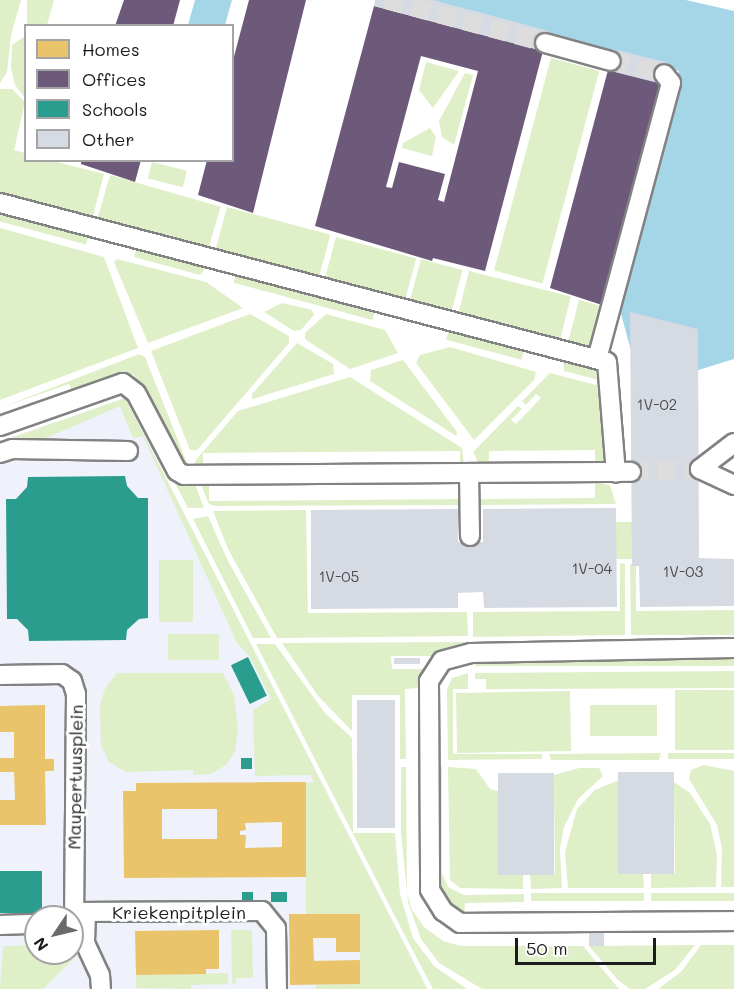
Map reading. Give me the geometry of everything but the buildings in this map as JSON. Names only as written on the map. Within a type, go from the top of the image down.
[{"type":"street","points":[[545,43],[611,61]]},
{"type":"street","points":[[597,359],[671,83],[664,74]]},
{"type":"street","points":[[0,203],[607,362],[624,473],[184,475],[177,471],[136,393],[123,383],[0,426]]},
{"type":"street","points":[[734,443],[700,469],[734,485]]},
{"type":"street","points":[[0,453],[12,449],[128,451]]},
{"type":"street","points":[[469,473],[470,536]]},
{"type":"street","points":[[734,648],[471,653],[442,661],[429,681],[430,890],[443,911],[460,923],[734,921]]},
{"type":"street","name":"Maupertuusplein","points":[[0,675],[62,674],[74,687],[76,905]]},
{"type":"street","name":"Kriekenpitplein","points":[[84,914],[262,911],[276,928],[277,989]]},
{"type":"street","points":[[0,925],[24,924]]},
{"type":"street","name":"Kriekenpitplein","points":[[84,940],[100,975],[100,989]]},
{"type":"shaded area","points":[[125,398],[428,989],[0,989],[0,441]]},
{"type":"green space","points":[[0,0],[21,0],[11,35],[7,72],[0,83]]},
{"type":"green space","points":[[27,0],[54,0],[47,24],[27,24]]},
{"type":"green space","points":[[24,37],[24,97],[15,85],[11,68],[12,45]]},
{"type":"green space","points":[[551,58],[599,71],[542,283],[494,271]]},
{"type":"green space","points":[[426,62],[459,71],[433,108],[419,90]]},
{"type":"green space","points":[[465,73],[473,75],[454,145],[442,137],[439,121]]},
{"type":"green space","points":[[0,89],[12,89],[24,101],[14,150],[24,153],[24,162],[57,162],[104,174],[92,220],[0,195]]},
{"type":"green space","points":[[430,128],[436,137],[432,156],[402,148],[403,143]]},
{"type":"green space","points":[[152,162],[187,171],[183,187],[148,178]]},
{"type":"green space","points":[[110,175],[221,207],[207,253],[97,221]]},
{"type":"green space","points":[[227,207],[330,235],[318,280],[215,252]]},
{"type":"green space","points":[[0,210],[89,234],[86,244],[0,221]]},
{"type":"green space","points":[[0,228],[104,257],[138,348],[0,400]]},
{"type":"green space","points":[[336,237],[416,258],[404,303],[324,281]]},
{"type":"green space","points":[[137,247],[206,265],[200,275],[134,257]]},
{"type":"green space","points":[[117,259],[206,282],[243,308],[148,343],[114,262]]},
{"type":"green space","points":[[421,259],[463,270],[451,315],[409,303]]},
{"type":"green space","points":[[469,271],[571,296],[560,342],[458,317]]},
{"type":"green space","points":[[236,273],[375,310],[373,320],[233,283]]},
{"type":"green space","points":[[579,300],[605,307],[593,345],[589,348],[567,346]]},
{"type":"green space","points":[[282,303],[312,310],[314,315],[301,330],[294,331],[264,312]]},
{"type":"green space","points":[[250,314],[289,336],[289,343],[197,450],[190,450],[151,351]]},
{"type":"green space","points":[[326,314],[385,330],[398,353],[350,369],[305,339],[305,333]]},
{"type":"green space","points":[[449,329],[524,349],[521,360],[446,340]]},
{"type":"green space","points":[[297,343],[333,364],[334,374],[252,399],[252,394]]},
{"type":"green space","points":[[450,347],[536,372],[534,380],[474,440],[416,363],[420,355]]},
{"type":"green space","points":[[139,354],[145,357],[189,468],[184,467],[133,374],[72,391],[69,384],[0,408]]},
{"type":"green space","points":[[563,359],[594,369],[599,380],[564,371]]},
{"type":"green space","points":[[403,360],[457,432],[456,436],[370,381],[371,370]]},
{"type":"green space","points":[[550,373],[600,386],[607,461],[595,466],[595,450],[489,451],[489,466],[480,466],[473,452],[518,406],[522,409],[511,420],[516,424],[541,398],[536,394],[526,405],[522,401]]},
{"type":"green space","points":[[350,377],[462,448],[464,466],[460,466],[460,451],[203,453],[203,468],[195,468],[195,461],[238,411]]},
{"type":"green space","points":[[125,398],[427,989],[316,989],[316,985],[360,984],[360,914],[306,914],[306,783],[314,782],[310,775],[255,776],[253,710],[271,699],[250,657],[237,643],[143,436],[133,438],[120,406],[46,438],[0,442]]},
{"type":"green space","points":[[174,481],[195,485],[204,508],[188,508]]},
{"type":"green space","points":[[595,482],[610,485],[616,504],[479,505],[479,499],[595,498]]},
{"type":"green space","points":[[201,485],[209,485],[209,501],[461,499],[461,505],[216,506],[209,504]]},
{"type":"green space","points":[[306,510],[308,613],[467,612],[468,636],[277,638],[228,549],[213,511]]},
{"type":"green space","points":[[208,516],[228,561],[271,638],[253,638],[193,519]]},
{"type":"green space","points":[[616,522],[635,522],[635,559],[616,559]]},
{"type":"green space","points":[[159,560],[193,560],[193,622],[159,622]]},
{"type":"green space","points":[[620,563],[625,564],[625,635],[473,637],[473,612],[620,611]]},
{"type":"green space","points":[[636,563],[636,611],[734,610],[734,635],[631,635],[630,564]]},
{"type":"green space","points":[[168,634],[219,634],[219,660],[168,660]]},
{"type":"green space","points":[[468,642],[446,648],[433,656],[391,656],[392,669],[424,669],[419,688],[405,689],[406,759],[400,759],[400,695],[352,695],[352,731],[318,696],[282,643]]},
{"type":"green space","points":[[256,644],[275,644],[325,713],[352,738],[353,833],[395,833],[400,894],[413,938],[434,966],[467,989],[433,989]]},
{"type":"green space","points":[[475,658],[734,658],[734,666],[475,666]]},
{"type":"green space","points":[[734,671],[734,688],[486,689],[486,679],[475,679],[475,673]]},
{"type":"green space","points":[[117,673],[223,673],[234,695],[238,730],[235,752],[226,765],[211,774],[194,775],[193,770],[126,772],[109,762],[101,745],[100,705],[105,689]]},
{"type":"green space","points":[[468,673],[468,689],[453,689],[453,754],[542,754],[542,759],[448,760],[447,690],[452,678]]},
{"type":"green space","points":[[675,690],[734,690],[734,750],[675,750]]},
{"type":"green space","points":[[570,691],[571,751],[457,753],[456,693]]},
{"type":"green space","points":[[590,705],[657,705],[657,736],[590,736]]},
{"type":"green space","points":[[661,753],[659,760],[551,760],[549,754]]},
{"type":"green space","points":[[668,753],[734,753],[734,759],[668,759]]},
{"type":"green space","points":[[704,765],[734,771],[734,887],[721,887],[722,849],[717,825],[689,779],[691,770]]},
{"type":"green space","points":[[401,767],[406,767],[407,892],[401,833]]},
{"type":"green space","points":[[436,767],[442,767],[442,873],[448,887],[464,895],[524,894],[524,902],[465,903],[464,916],[453,912],[438,887]]},
{"type":"green space","points":[[448,767],[476,769],[490,789],[498,791],[523,874],[523,889],[460,888],[450,880]]},
{"type":"green space","points":[[579,768],[599,768],[603,776],[578,799],[564,827],[560,849],[562,888],[531,889],[530,874],[555,874],[554,775]]},
{"type":"green space","points":[[619,780],[619,874],[643,874],[644,888],[568,888],[565,852],[577,809],[595,790]]},
{"type":"green space","points":[[674,782],[690,793],[710,824],[717,855],[716,887],[651,888],[651,874],[675,873]]},
{"type":"green space","points":[[407,893],[412,910],[424,927],[443,941],[461,946],[583,946],[619,989],[482,989],[439,963],[421,939],[408,902]]},
{"type":"green space","points":[[531,893],[644,893],[644,901],[531,901]]},
{"type":"green space","points":[[651,893],[734,893],[734,901],[651,901]]},
{"type":"green space","points":[[231,930],[252,930],[253,978],[236,978],[236,983],[232,984]]},
{"type":"green space","points":[[24,945],[24,965],[67,965],[43,989],[0,989],[3,946]]},
{"type":"green space","points":[[695,945],[675,970],[645,989],[630,989],[618,980],[589,946]]},
{"type":"green space","points":[[701,945],[734,945],[734,989],[658,989],[681,972]]},
{"type":"green space","points":[[228,973],[228,984],[191,985],[191,989],[136,988],[136,975]]},
{"type":"water","points":[[195,0],[232,0],[225,24],[188,24]]},
{"type":"water","points":[[412,0],[686,0],[734,11],[734,359],[689,373],[633,358],[618,303],[679,71]]},
{"type":"tunnel","points":[[386,0],[545,43]]},
{"type":"tunnel","points":[[611,61],[664,74]]},
{"type":"tunnel","points":[[631,472],[700,469]]}]
